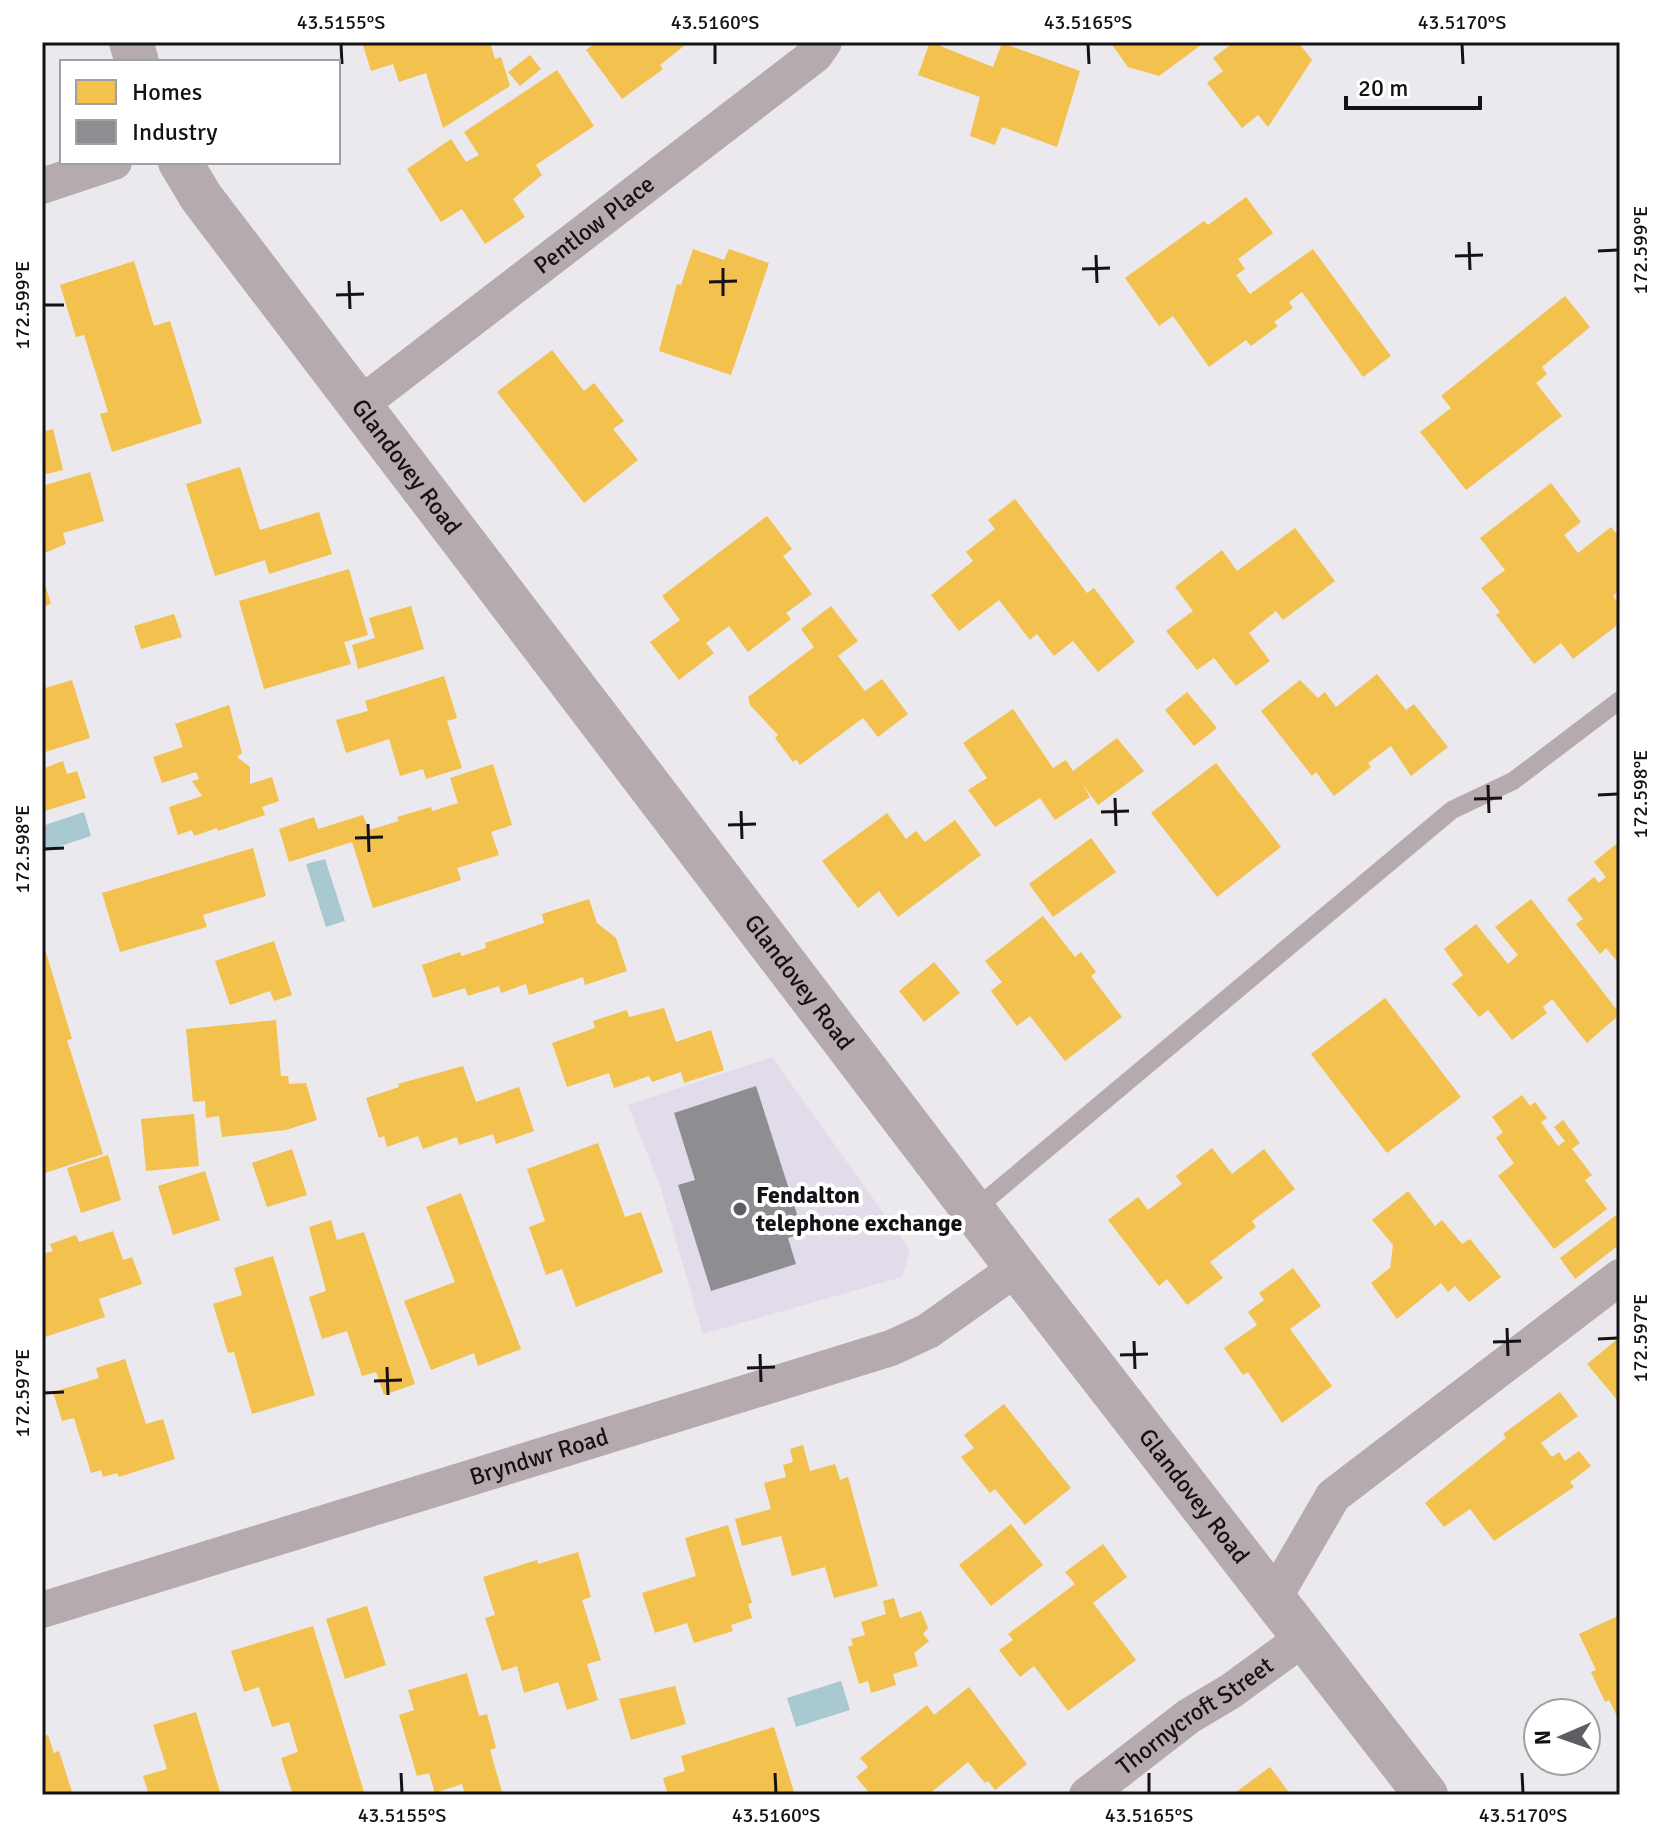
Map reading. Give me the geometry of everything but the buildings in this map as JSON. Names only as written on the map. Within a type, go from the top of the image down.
[{"type":"street","name":"Pentlow Place","points":[[361,404],[815,55],[824,42]]},
{"type":"street","points":[[42,186],[108,164]]},
{"type":"street","name":"Glandovey Road","points":[[181,164],[201,197],[1017,1268],[1426,1795]]},
{"type":"street","name":"Bryndwr Road","points":[[42,1610],[891,1348],[928,1331],[1017,1268]]},
{"type":"street","points":[[1274,1598],[1333,1496],[1620,1277]]},
{"type":"street","name":"Thornycroft Street","points":[[1087,1795],[1189,1716],[1231,1691],[1305,1637]]},
{"type":"lane","points":[[974,1210],[1452,810],[1513,781],[1620,700]]},
{"type":"shaded area","points":[[772,1057],[910,1250],[902,1277],[703,1334],[660,1186],[628,1105]]},
{"type":"water","points":[[84,812],[91,836],[42,852],[42,826]]},
{"type":"water","points":[[325,859],[345,921],[326,927],[306,864]]},
{"type":"water","points":[[841,1681],[850,1710],[796,1727],[787,1698]]},
{"type":"place","name":"Fendalton telephone exchange","points":[[740,1209]]}]
